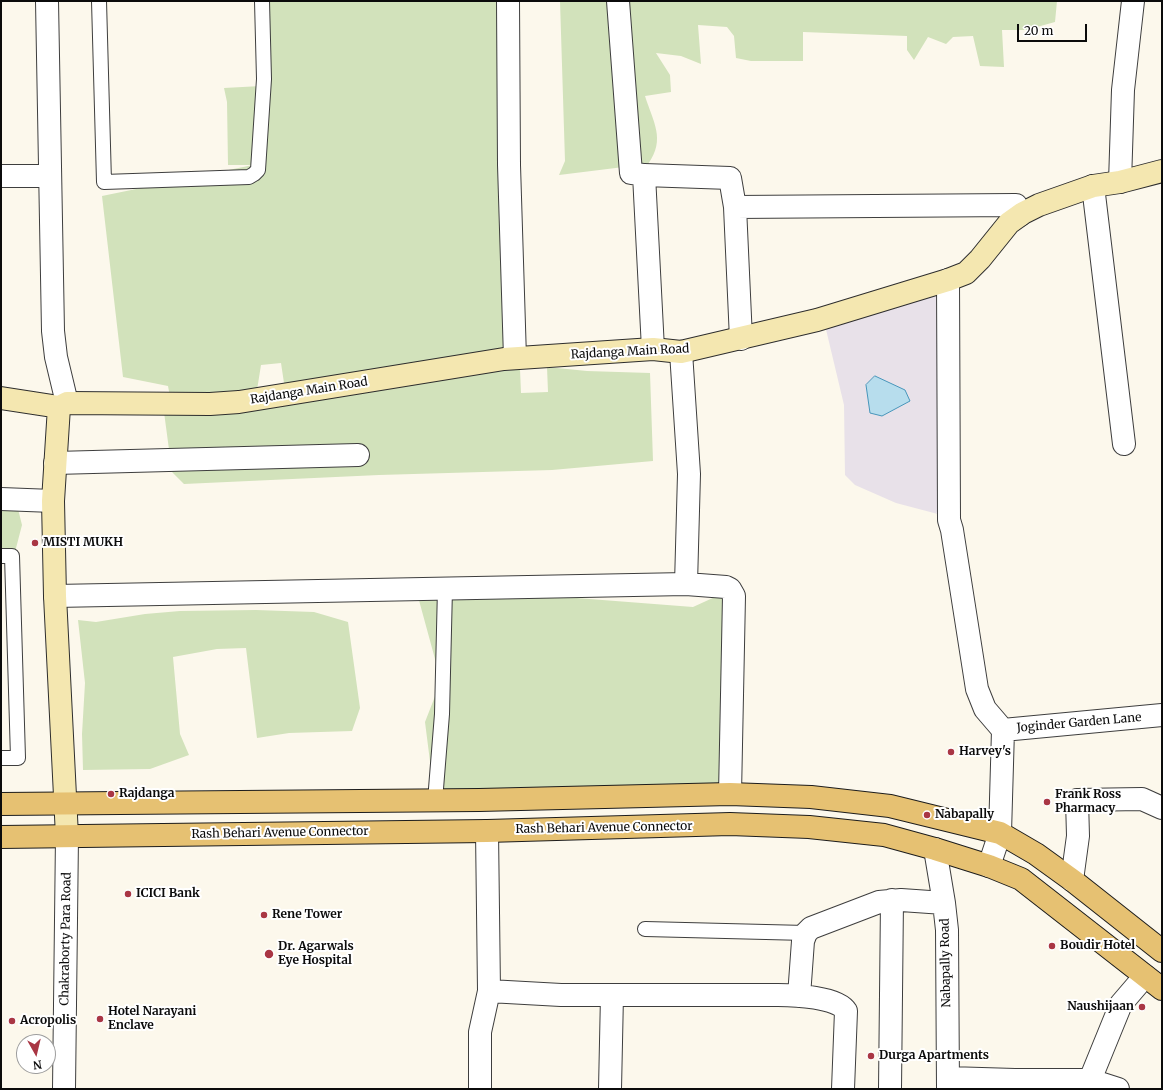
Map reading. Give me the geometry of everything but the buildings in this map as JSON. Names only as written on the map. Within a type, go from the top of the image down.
[{"type":"main road","points":[[1,804],[435,801],[730,794],[811,797],[890,806],[1000,833],[1036,854],[1072,880],[1162,951]]},
{"type":"main road","name":"Rash Behari Avenue Connector","points":[[1,837],[487,831],[730,824],[809,827],[884,835],[935,848],[989,866],[1021,879],[1154,983]]},
{"type":"street","points":[[46,1],[53,331],[63,405],[55,463],[53,500],[55,596],[67,836]]},
{"type":"street","points":[[508,1],[509,166],[515,358]]},
{"type":"street","points":[[618,1],[631,173],[644,175],[730,178],[734,207],[741,339]]},
{"type":"street","points":[[1120,182],[1123,90],[1133,1]]},
{"type":"street","name":"Rajdanga Main Road","points":[[1,398],[63,405],[210,404],[238,402],[515,358],[653,350],[681,352],[817,320],[948,280],[966,272],[980,259],[1009,223],[1038,205],[1093,186],[1120,182],[1162,171]]},
{"type":"street","points":[[644,175],[653,350]]},
{"type":"street","points":[[1,176],[50,176]]},
{"type":"street","points":[[1093,186],[1124,444]]},
{"type":"street","points":[[734,207],[1016,205],[1020,215]]},
{"type":"street","points":[[948,280],[948,520],[952,530],[977,690],[985,709],[1003,730]]},
{"type":"street","points":[[681,352],[689,474],[686,584]]},
{"type":"street","points":[[55,463],[358,455]]},
{"type":"street","points":[[1,499],[53,500]]},
{"type":"street","points":[[55,596],[686,584],[726,587],[734,596],[730,794]]},
{"type":"street","name":"Joginder Garden Lane","points":[[989,866],[1000,833],[1003,730],[1162,715]]},
{"type":"street","points":[[1072,880],[1078,836],[1077,800],[1142,799],[1162,808]]},
{"type":"street","points":[[480,1089],[480,1032],[489,991],[487,831]]},
{"type":"street","name":"Chakraborty Para Road","points":[[64,1089],[67,836]]},
{"type":"street","name":"Nabapally Road","points":[[935,848],[947,930],[948,1083],[1033,1085],[1090,1080],[1118,1089]]},
{"type":"street","points":[[799,996],[803,940],[806,933],[816,925],[879,902],[892,900],[944,903]]},
{"type":"street","points":[[890,1089],[892,900]]},
{"type":"street","points":[[1090,1080],[1121,1004],[1154,983]]},
{"type":"street","points":[[489,991],[561,995],[799,996],[839,1003],[846,1011],[843,1089]]},
{"type":"street","points":[[610,1089],[612,995]]},
{"type":"lane","points":[[99,1],[104,182],[249,177],[258,170],[264,79],[262,1]]},
{"type":"lane","points":[[1,556],[12,556],[18,758],[1,758]]},
{"type":"lane","points":[[435,801],[442,714],[445,588]]},
{"type":"lane","points":[[645,929],[806,933]]},
{"type":"shaded area","points":[[947,293],[953,518],[896,503],[855,485],[845,475],[844,405],[824,321]]},
{"type":"green space","points":[[267,1],[502,1],[510,355],[401,370],[284,383],[281,363],[261,365],[257,390],[371,387],[520,369],[521,393],[548,392],[547,367],[587,371],[650,373],[653,461],[552,470],[379,475],[184,484],[172,472],[162,397],[170,397],[168,386],[123,377],[102,196],[253,165],[228,165],[227,102],[224,88],[261,86]]},
{"type":"green space","points":[[560,1],[1057,1],[1055,22],[1026,30],[1002,30],[1004,67],[980,66],[973,36],[953,37],[946,44],[928,37],[914,60],[907,50],[907,36],[803,32],[803,61],[751,61],[736,58],[734,36],[727,27],[698,25],[701,64],[681,56],[656,53],[670,75],[671,92],[645,96],[654,122],[657,138],[653,155],[648,164],[559,175],[565,161]]},
{"type":"green space","points":[[16,501],[22,525],[15,552],[1,553],[1,502]]},
{"type":"green space","points":[[728,591],[730,794],[435,801],[425,722],[441,681],[417,593],[512,593],[693,607]]},
{"type":"green space","points":[[256,610],[314,612],[348,622],[360,708],[352,731],[289,733],[257,738],[246,648],[217,649],[173,657],[180,734],[189,755],[150,769],[83,770],[82,734],[85,683],[78,620],[96,622],[145,614],[180,611]]},
{"type":"water","points":[[875,376],[905,390],[910,401],[882,416],[870,413],[866,385]]},
{"type":"place","name":"MISTI MUKH","points":[[35,543]]},
{"type":"place","name":"Harvey's","points":[[951,752]]},
{"type":"place","name":"Rajdanga","points":[[111,794]]},
{"type":"place","name":"Frank Ross Pharmacy","points":[[1047,802]]},
{"type":"place","name":"Nabapally","points":[[927,815]]},
{"type":"place","name":"ICICI Bank","points":[[128,894]]},
{"type":"place","name":"Rene Tower","points":[[264,915]]},
{"type":"place","name":"Boudir Hotel","points":[[1052,946]]},
{"type":"place","name":"Dr. Agarwals Eye Hospital","points":[[269,954]]},
{"type":"place","name":"Naushijaan","points":[[1142,1007]]},
{"type":"place","name":"Hotel Narayani Enclave","points":[[100,1019]]},
{"type":"place","name":"Acropolis","points":[[12,1021]]},
{"type":"place","name":"Durga Apartments","points":[[871,1056]]}]
